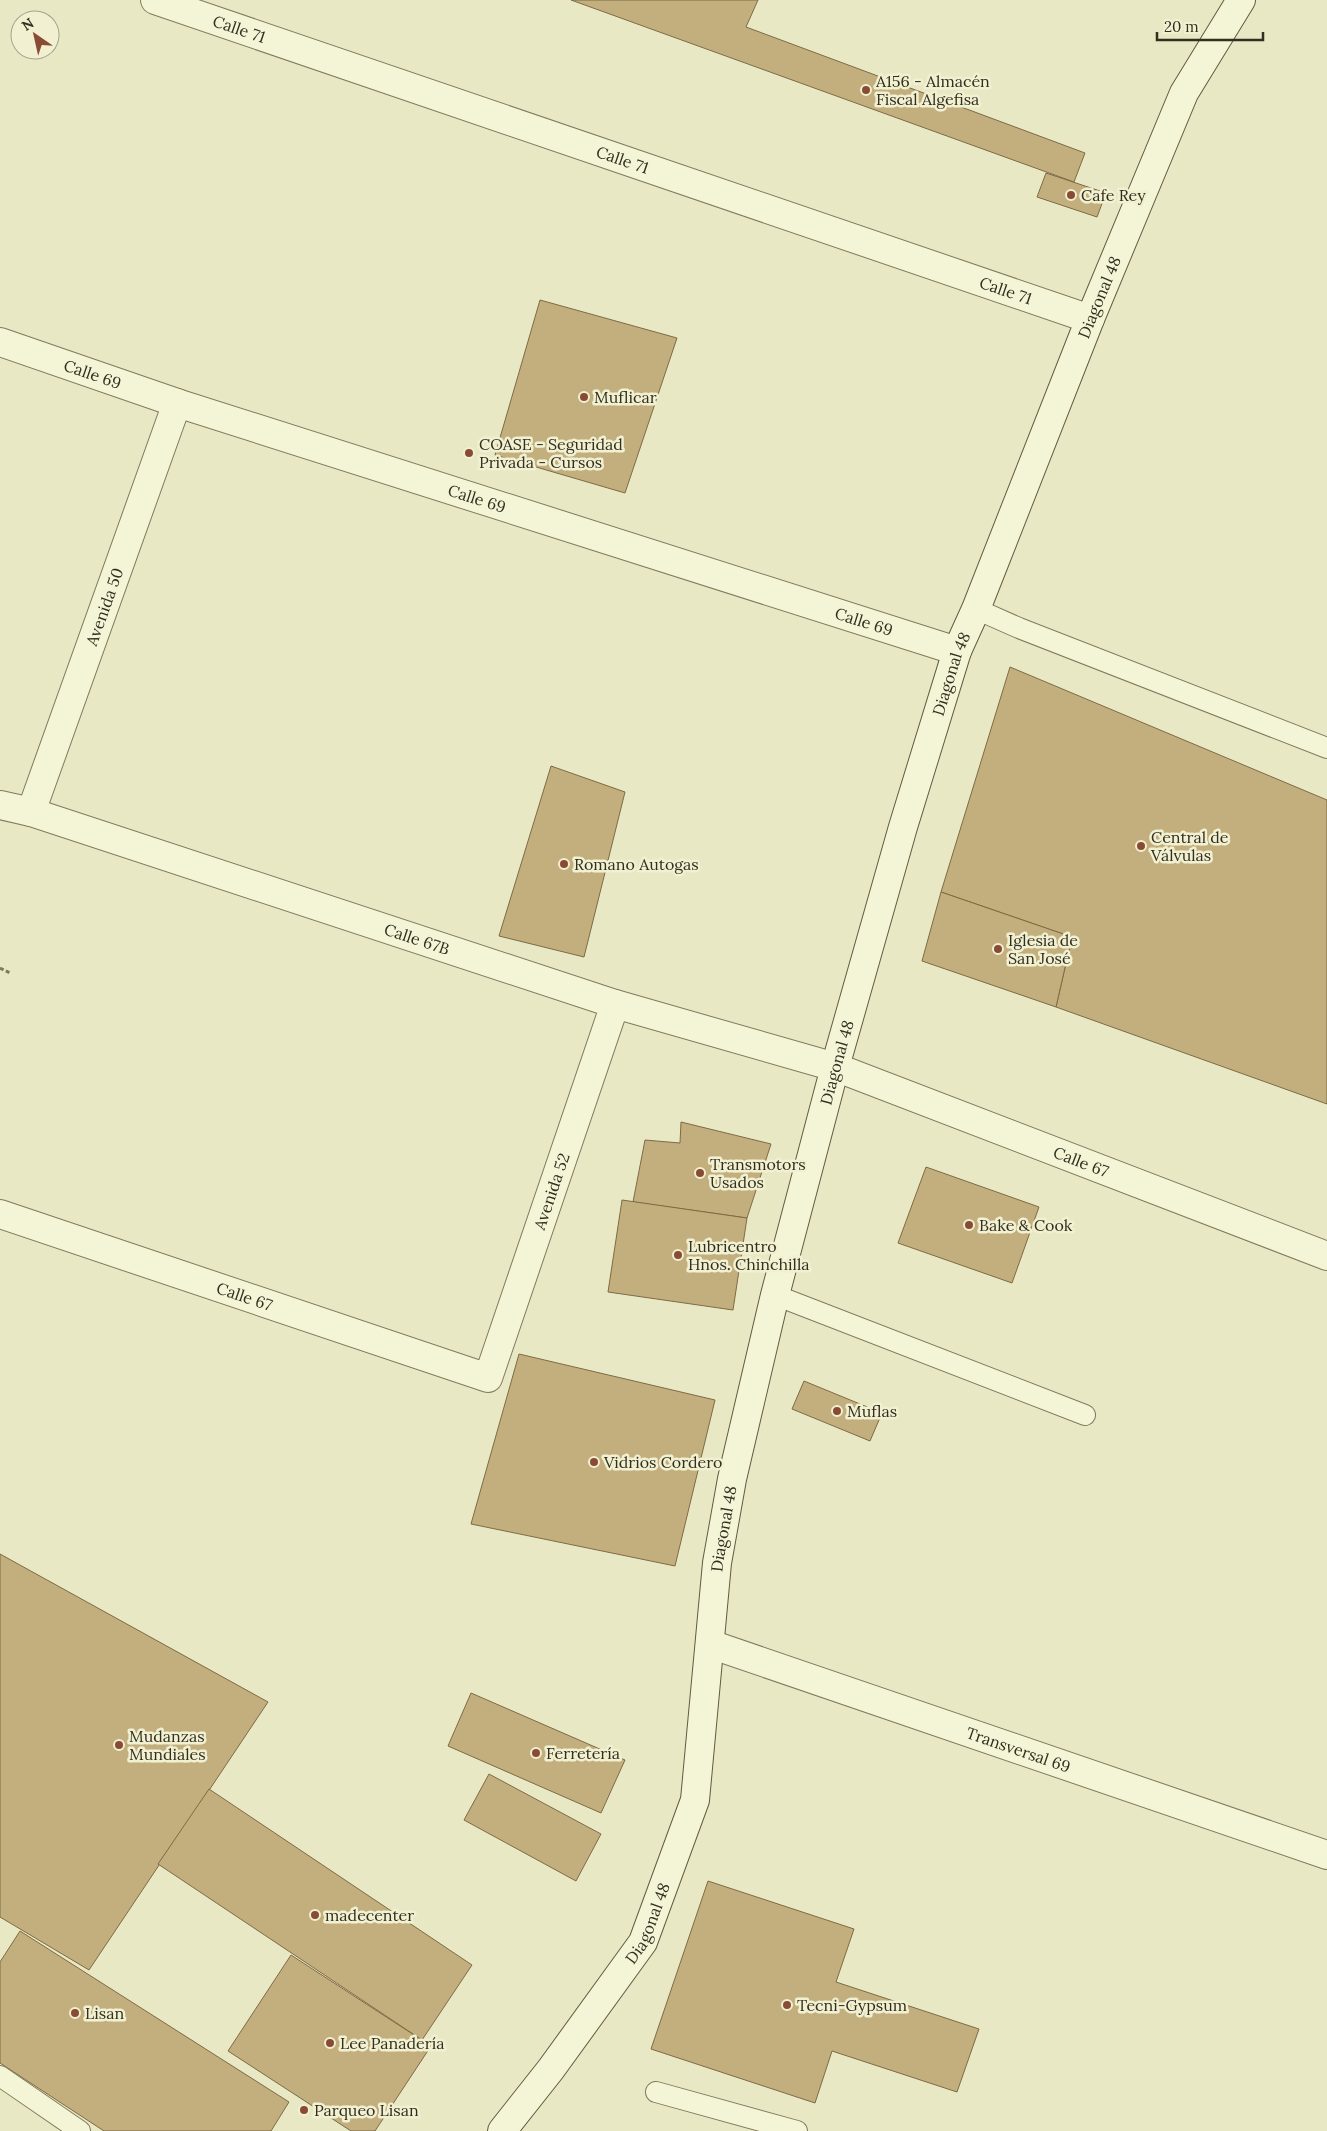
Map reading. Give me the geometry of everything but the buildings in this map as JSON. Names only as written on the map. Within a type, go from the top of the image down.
[{"type":"street","name":"Calle 71","points":[[155,0],[1090,319]]},
{"type":"street","name":"Diagonal 48","points":[[502,2131],[551,2069],[643,1942],[695,1800],[716,1563],[732,1479],[775,1295],[835,1067],[903,827],[957,651],[976,609],[1090,319],[1184,93],[1241,0]]},
{"type":"street","name":"Calle 69","points":[[0,342],[177,403],[957,651]]},
{"type":"street","name":"Avenida 50","points":[[31,812],[177,403]]},
{"type":"street","name":"Calle 67B","points":[[0,805],[31,812],[615,1004],[835,1067]]},
{"type":"street","name":"Avenida 52","points":[[488,1378],[615,1004]]},
{"type":"street","name":"Calle 67","points":[[835,1067],[1327,1256]]},
{"type":"street","name":"Calle 67","points":[[0,1214],[488,1378]]},
{"type":"street","name":"Transversal 69","points":[[710,1644],[1327,1855]]},
{"type":"lane","points":[[976,609],[1327,748]]},
{"type":"lane","points":[[775,1295],[1085,1415]]},
{"type":"lane","points":[[0,2076],[80,2131]]},
{"type":"lane","points":[[656,2092],[796,2131]]},
{"type":"path","points":[[0,968],[10,973]]},
{"type":"place","name":"A156 - Almacén Fiscal Algefisa","points":[[866,90]]},
{"type":"place","name":"Cafe Rey","points":[[1071,195]]},
{"type":"place","name":"Muflicar","points":[[584,397]]},
{"type":"place","name":"COASE - Seguridad Privada - Cursos","points":[[469,453]]},
{"type":"place","name":"Central de Válvulas","points":[[1141,846]]},
{"type":"place","name":"Romano Autogas","points":[[564,864]]},
{"type":"place","name":"Iglesia de San José","points":[[998,949]]},
{"type":"place","name":"Transmotors Usados","points":[[700,1173]]},
{"type":"place","name":"Bake & Cook","points":[[969,1225]]},
{"type":"place","name":"Lubricentro Hnos. Chinchilla","points":[[678,1255]]},
{"type":"place","name":"Muflas","points":[[837,1411]]},
{"type":"place","name":"Vidrios Cordero","points":[[594,1462]]},
{"type":"place","name":"Mudanzas Mundiales","points":[[119,1745]]},
{"type":"place","name":"Ferretería","points":[[536,1753]]},
{"type":"place","name":"madecenter","points":[[315,1915]]},
{"type":"place","name":"Tecni-Gypsum","points":[[787,2005]]},
{"type":"place","name":"Lisan","points":[[75,2013]]},
{"type":"place","name":"Lee Panadería","points":[[330,2043]]},
{"type":"place","name":"Parqueo Lisan","points":[[304,2110]]}]
